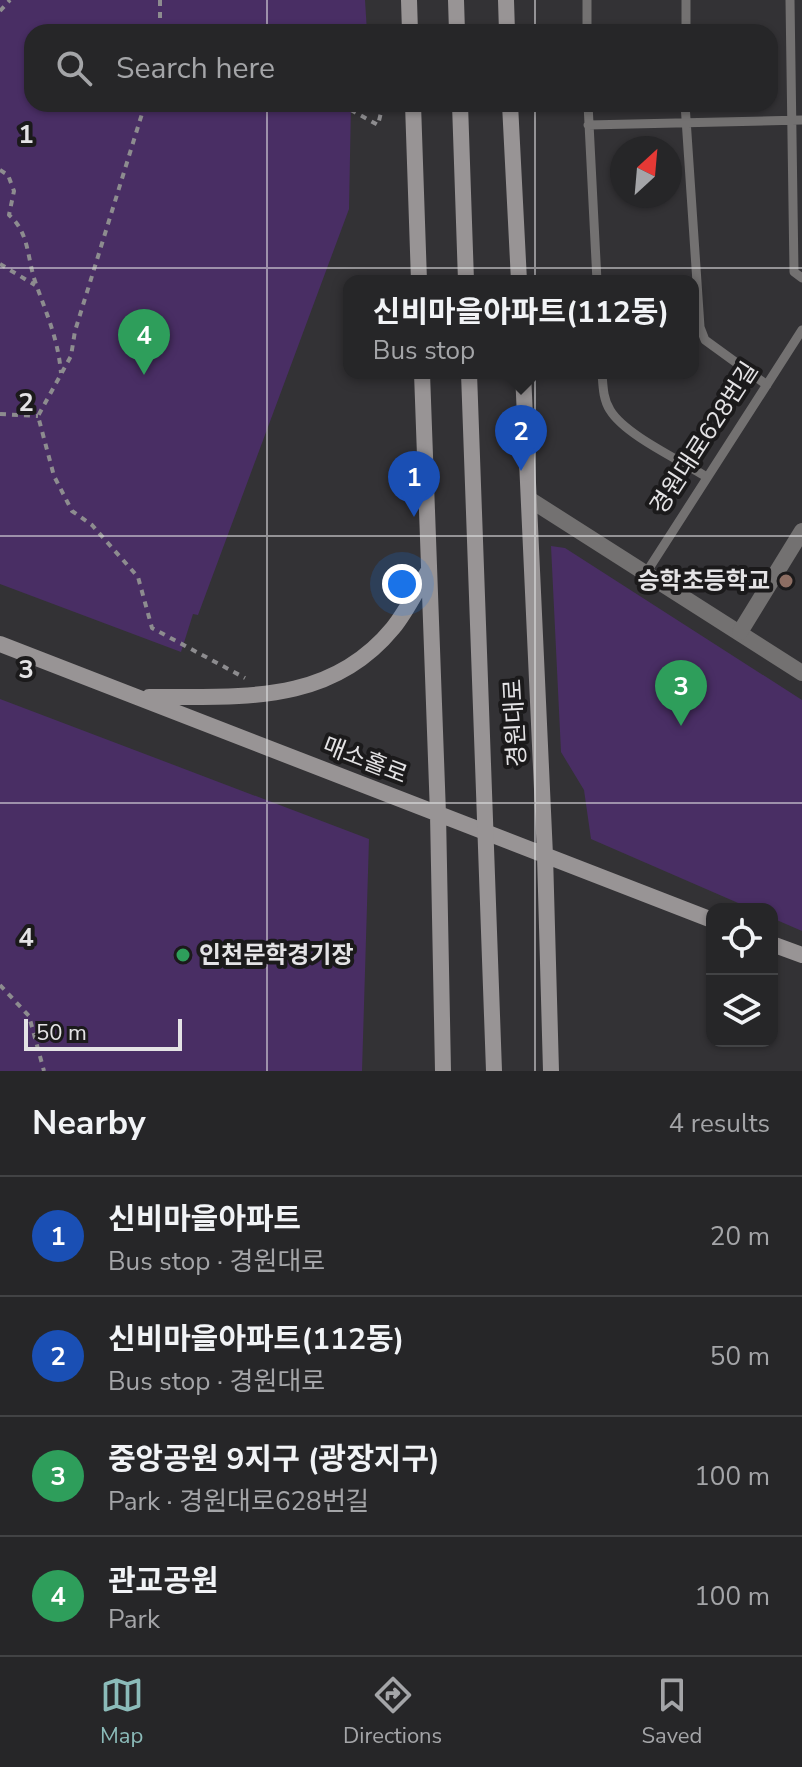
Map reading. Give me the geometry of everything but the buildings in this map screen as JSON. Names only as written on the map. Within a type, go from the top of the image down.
[{"type":"main road","points":[[409,0],[410,24]]},
{"type":"main road","points":[[456,0],[457,24]]},
{"type":"main road","points":[[506,0],[507,24]]},
{"type":"main road","points":[[413,112],[419,275]]},
{"type":"main road","points":[[460,112],[466,275]]},
{"type":"main road","points":[[510,112],[519,275]]},
{"type":"main road","points":[[422,379],[438,814],[443,1071]]},
{"type":"main road","name":"경원대로","points":[[469,379],[494,1071]]},
{"type":"main road","name":"경원대로","points":[[523,379],[545,855],[551,1071]]},
{"type":"main road","points":[[138,697],[270,695],[319,683],[359,661],[393,627],[429,569]]},
{"type":"main road","name":"매소홀로","points":[[0,644],[706,918]]},
{"type":"main road","points":[[778,946],[802,955]]},
{"type":"street","points":[[529,499],[802,673]]},
{"type":"street","points":[[740,632],[802,531]]},
{"type":"lane","points":[[587,0],[587,24]]},
{"type":"lane","points":[[686,0],[686,24]]},
{"type":"lane","points":[[790,0],[797,120],[794,272],[802,278]]},
{"type":"lane","points":[[588,112],[597,275]]},
{"type":"lane","points":[[685,112],[696,275]]},
{"type":"lane","points":[[588,125],[797,120]]},
{"type":"lane","points":[[699,313],[705,340],[767,385]]},
{"type":"lane","name":"경원대로628번길","points":[[646,573],[705,476],[802,330]]},
{"type":"lane","points":[[602,379],[603,392],[611,411],[629,428],[705,476]]},
{"type":"path","points":[[0,11],[10,0]]},
{"type":"path","points":[[160,0],[160,24]]},
{"type":"path","points":[[143,112],[75,331],[71,356],[38,416],[54,476],[72,511],[92,525],[138,577],[152,628],[213,658],[270,695]]},
{"type":"path","points":[[354,112],[378,125],[381,112]]},
{"type":"path","points":[[0,170],[8,175],[14,191],[9,215],[24,234],[37,286],[58,340],[61,373]]},
{"type":"path","points":[[0,264],[37,286]]},
{"type":"path","points":[[0,414],[38,416]]},
{"type":"path","points":[[0,985],[29,1016],[44,1071]]},
{"type":"shaded area","points":[[0,0],[365,0],[366,24],[24,24],[24,112],[351,112],[349,209],[198,615],[193,614],[181,652],[0,584]]},
{"type":"shaded area","points":[[551,546],[565,548],[802,700],[802,931],[778,921],[778,903],[738,903],[591,839],[584,790],[561,752]]},
{"type":"shaded area","name":"인천문학경기장","points":[[0,699],[369,839],[362,1071],[0,1071]]},
{"type":"place","name":"관교공원","points":[[144,375]]},
{"type":"place","name":"신비마을아파트(112동)","points":[[521,471]]},
{"type":"place","name":"신비마을아파트","points":[[414,517]]},
{"type":"place","name":"승학초등학교","points":[[786,581]]},
{"type":"place","name":"중앙공원 9지구 (광장지구)","points":[[681,726]]},
{"type":"place","name":"인천문학경기장","points":[[183,955]]}]
